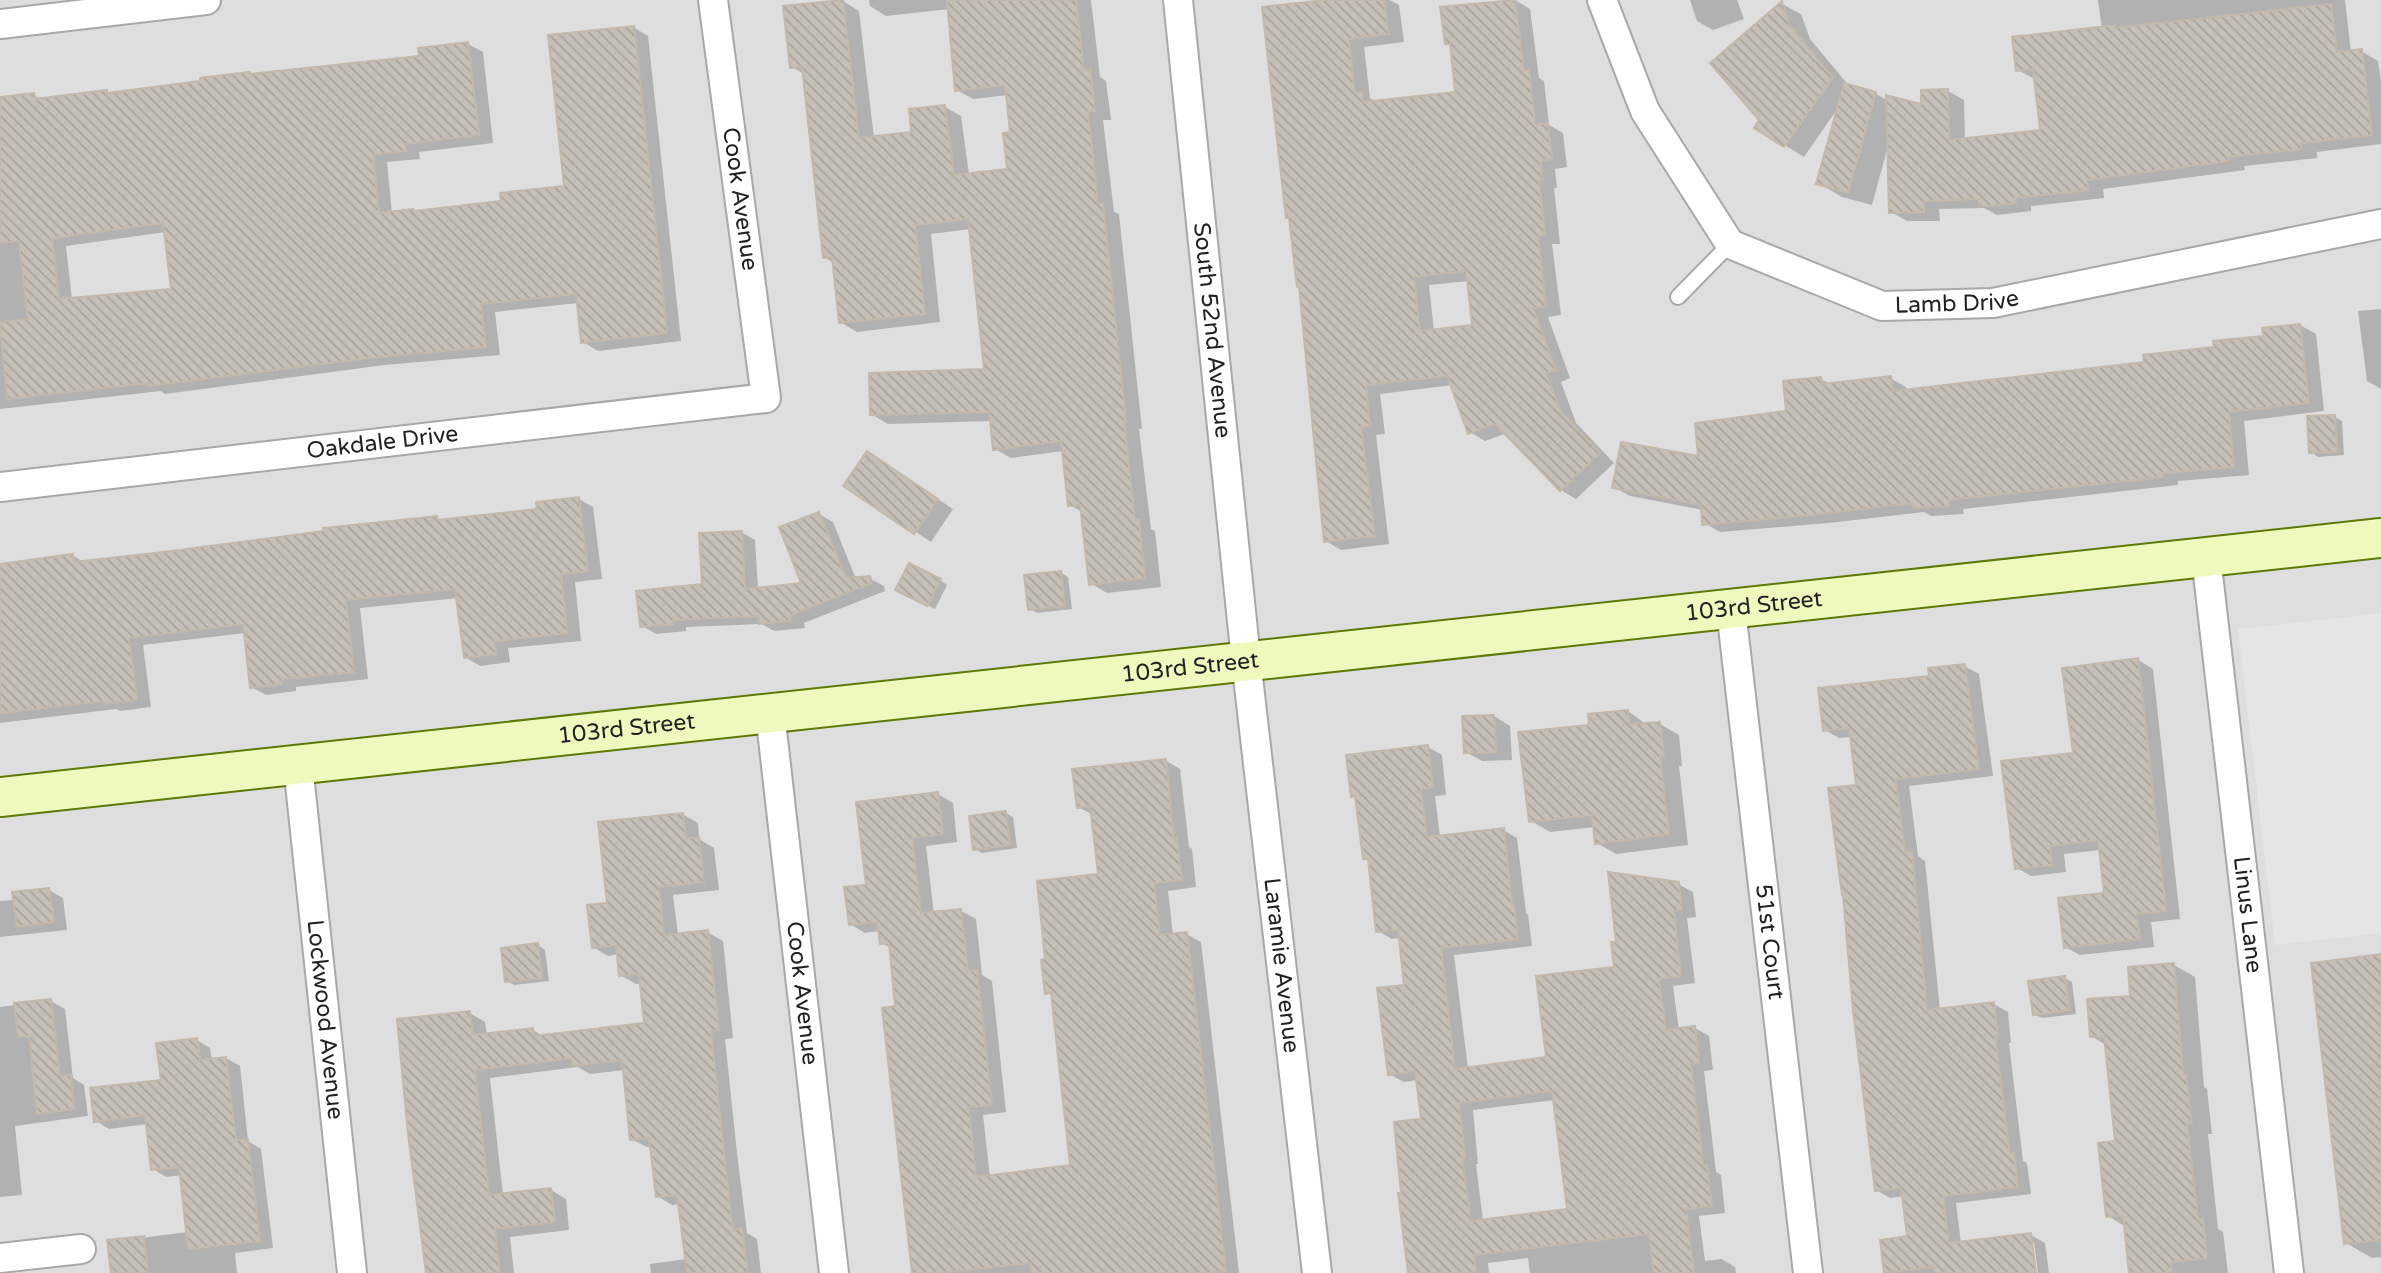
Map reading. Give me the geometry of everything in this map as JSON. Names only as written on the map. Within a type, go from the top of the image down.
[{"type":"main road","name":"103rd Street","points":[[0,797],[2381,538]]},
{"type":"street","points":[[0,23],[206,0]]},
{"type":"street","name":"Cook Avenue","points":[[713,0],[766,398]]},
{"type":"street","name":"South 52nd Avenue","points":[[1178,0],[1246,660]]},
{"type":"street","points":[[1602,0],[1645,111],[1730,244]]},
{"type":"street","name":"Lamb Drive","points":[[1730,244],[1882,306],[1993,303],[2381,224]]},
{"type":"street","name":"Oakdale Drive","points":[[0,487],[766,398]]},
{"type":"street","name":"Linus Lane","points":[[2206,557],[2290,1273]]},
{"type":"street","name":"51st Court","points":[[1731,610],[1808,1273]]},
{"type":"street","name":"Laramie Avenue","points":[[1246,660],[1317,1273]]},
{"type":"street","name":"Cook Avenue","points":[[770,713],[834,1273]]},
{"type":"street","name":"Lockwood Avenue","points":[[298,765],[352,1273]]},
{"type":"street","points":[[0,1258],[81,1249]]},
{"type":"lane","points":[[1678,297],[1730,244]]},
{"type":"shaded area","points":[[0,0],[2381,0],[2381,1273],[0,1273]]},
{"type":"shaded area","points":[[2381,613],[2381,933],[2275,945],[2238,629]]},
{"type":"building","points":[[843,0],[859,138],[911,132],[909,109],[945,105],[954,175],[1007,169],[1003,133],[1010,132],[1005,85],[955,91],[947,0],[1076,0],[1084,70],[1090,69],[1095,111],[1088,112],[1098,204],[1103,203],[1135,520],[1139,520],[1145,578],[1089,585],[1080,505],[1068,506],[1061,441],[993,450],[989,412],[870,415],[869,373],[984,369],[968,219],[915,225],[925,314],[839,323],[832,257],[823,258],[802,67],[790,68],[783,6]]},
{"type":"building","points":[[1326,0],[1384,0],[1389,34],[1349,39],[1355,93],[1362,92],[1363,102],[1455,92],[1450,44],[1445,44],[1440,7],[1515,0],[1524,71],[1529,70],[1535,124],[1548,123],[1552,159],[1540,161],[1543,180],[1539,180],[1545,235],[1538,236],[1546,307],[1533,308],[1556,370],[1546,373],[1561,412],[1600,453],[1560,491],[1495,424],[1468,434],[1447,376],[1366,385],[1370,426],[1361,427],[1375,536],[1324,542],[1299,287],[1289,218],[1286,218],[1262,7]],"holes":[[[1466,271],[1472,325],[1420,331],[1414,277]]]},
{"type":"building","points":[[1782,1],[1790,26],[1833,77],[1784,147],[1754,128],[1759,120],[1710,63]]},
{"type":"building","points":[[2331,4],[2337,52],[2362,49],[2372,135],[2301,143],[2302,149],[2228,157],[2229,161],[2087,180],[2088,190],[2015,198],[2016,203],[1979,207],[1978,199],[1924,201],[1924,212],[1889,213],[1886,95],[1921,104],[1921,90],[1948,89],[1949,140],[2040,130],[2033,69],[2016,71],[2012,37]]},
{"type":"building","points":[[634,26],[667,333],[581,343],[576,294],[481,304],[486,347],[369,358],[149,386],[149,383],[7,399],[0,322],[28,319],[19,241],[0,243],[0,97],[34,93],[35,99],[107,90],[107,93],[250,72],[419,56],[418,48],[468,42],[479,135],[405,144],[406,151],[373,155],[379,213],[414,211],[501,201],[500,193],[564,186],[548,35]],"holes":[[[163,223],[171,289],[59,299],[52,238]]]},
{"type":"building","points":[[1844,83],[1876,92],[1848,193],[1816,184]]},
{"type":"building","points":[[2300,324],[2309,403],[2229,412],[2234,467],[2163,473],[2163,477],[1948,500],[1949,506],[1913,508],[1913,503],[1702,525],[1701,505],[1612,488],[1621,442],[1698,456],[1695,423],[1786,411],[1783,381],[1821,377],[1822,384],[1891,376],[1893,391],[2144,362],[2143,355],[2214,347],[2213,341],[2263,336],[2262,328]]},
{"type":"building","points":[[2335,415],[2337,452],[2309,453],[2307,416]]},
{"type":"building","points":[[867,451],[938,499],[914,534],[843,486]]},
{"type":"building","points":[[579,497],[588,571],[561,574],[567,633],[494,641],[496,654],[464,658],[455,589],[346,600],[354,672],[282,679],[282,684],[250,688],[243,624],[129,638],[137,700],[104,704],[104,701],[0,713],[0,564],[73,554],[74,562],[324,531],[323,528],[437,516],[437,520],[537,509],[536,502]]},
{"type":"building","points":[[819,512],[846,578],[870,576],[872,583],[791,615],[791,621],[759,624],[758,616],[673,620],[673,624],[640,627],[636,591],[702,584],[699,533],[742,531],[745,589],[801,583],[779,527]]},
{"type":"building","points":[[909,563],[941,579],[927,606],[895,590]]},
{"type":"building","points":[[1061,571],[1065,606],[1028,610],[1024,575]]},
{"type":"building","points":[[2138,658],[2166,911],[2137,914],[2140,939],[2064,948],[2058,898],[2104,893],[2098,840],[2050,846],[2052,865],[2015,869],[2001,761],[2073,753],[2062,668]]},
{"type":"building","points":[[1965,664],[1979,769],[1896,779],[1905,852],[1912,851],[1927,1010],[1994,1002],[1998,1035],[1995,1036],[2010,1154],[2014,1153],[2018,1187],[1943,1196],[1949,1243],[2031,1233],[2036,1273],[1934,1273],[1934,1267],[1884,1273],[1880,1240],[1907,1236],[1901,1188],[1875,1191],[1853,1010],[1843,895],[1828,788],[1856,785],[1849,728],[1823,731],[1818,688],[1929,676],[1928,668]]},
{"type":"building","points":[[1628,710],[1630,724],[1660,722],[1664,755],[1660,756],[1669,834],[1595,844],[1592,815],[1529,822],[1518,732],[1589,725],[1588,714]]},
{"type":"building","points":[[1494,715],[1496,752],[1464,753],[1462,716]]},
{"type":"building","points":[[1428,745],[1433,787],[1421,789],[1427,837],[1504,828],[1518,939],[1441,948],[1455,1069],[1546,1057],[1536,976],[1614,967],[1611,942],[1616,942],[1608,872],[1679,882],[1682,910],[1674,911],[1681,976],[1659,979],[1666,1030],[1695,1026],[1699,1063],[1691,1064],[1703,1165],[1707,1165],[1712,1206],[1686,1209],[1694,1273],[1654,1273],[1649,1234],[1474,1255],[1476,1273],[1408,1273],[1398,1193],[1401,1193],[1394,1122],[1421,1119],[1415,1071],[1388,1075],[1377,988],[1404,985],[1398,930],[1376,932],[1368,859],[1363,859],[1355,796],[1351,797],[1346,755]],"holes":[[[1552,1091],[1567,1209],[1471,1221],[1462,1157],[1465,1157],[1459,1103]]]},
{"type":"building","points":[[1166,759],[1174,839],[1177,838],[1182,880],[1154,883],[1160,935],[1187,932],[1226,1271],[1031,1273],[1030,1263],[941,1273],[912,1273],[882,1008],[895,1006],[889,943],[880,944],[877,922],[849,925],[844,887],[866,885],[856,802],[938,792],[943,834],[912,838],[921,913],[961,909],[968,971],[977,970],[992,1105],[969,1107],[976,1177],[1070,1165],[1051,993],[1045,994],[1041,960],[1045,959],[1037,881],[1098,874],[1090,806],[1077,808],[1072,769]]},
{"type":"building","points":[[1006,811],[1010,845],[973,850],[969,816]]},
{"type":"building","points":[[683,813],[686,839],[699,837],[704,882],[659,887],[664,935],[708,930],[719,1030],[711,1031],[733,1230],[742,1228],[748,1273],[687,1273],[677,1195],[656,1197],[649,1138],[630,1140],[622,1060],[573,1066],[572,1058],[475,1070],[489,1195],[551,1188],[555,1222],[495,1229],[500,1273],[426,1273],[408,1134],[397,1019],[470,1011],[473,1035],[533,1028],[534,1036],[644,1023],[639,974],[619,976],[616,945],[592,948],[587,905],[607,903],[598,822]]},
{"type":"building","points":[[49,888],[54,922],[17,927],[12,892]]},
{"type":"building","points":[[538,943],[542,978],[505,982],[501,948]]},
{"type":"building","points":[[2381,954],[2381,1240],[2344,1244],[2311,963]]},
{"type":"building","points":[[2174,963],[2183,1075],[2186,1075],[2192,1122],[2187,1123],[2198,1219],[2203,1218],[2207,1258],[2171,1262],[2172,1273],[2129,1273],[2123,1215],[2106,1217],[2098,1143],[2115,1141],[2104,1036],[2090,1037],[2087,999],[2130,996],[2128,967]]},
{"type":"building","points":[[2065,976],[2069,1010],[2033,1015],[2028,981]]},
{"type":"building","points":[[51,999],[60,1076],[71,1075],[74,1109],[37,1114],[29,1036],[18,1037],[14,1003]]},
{"type":"building","points":[[197,1038],[200,1060],[226,1057],[236,1140],[248,1139],[260,1241],[188,1249],[179,1167],[151,1170],[145,1115],[94,1122],[90,1088],[161,1080],[156,1043]]},
{"type":"building","points":[[144,1236],[148,1273],[111,1273],[107,1240]]}]
